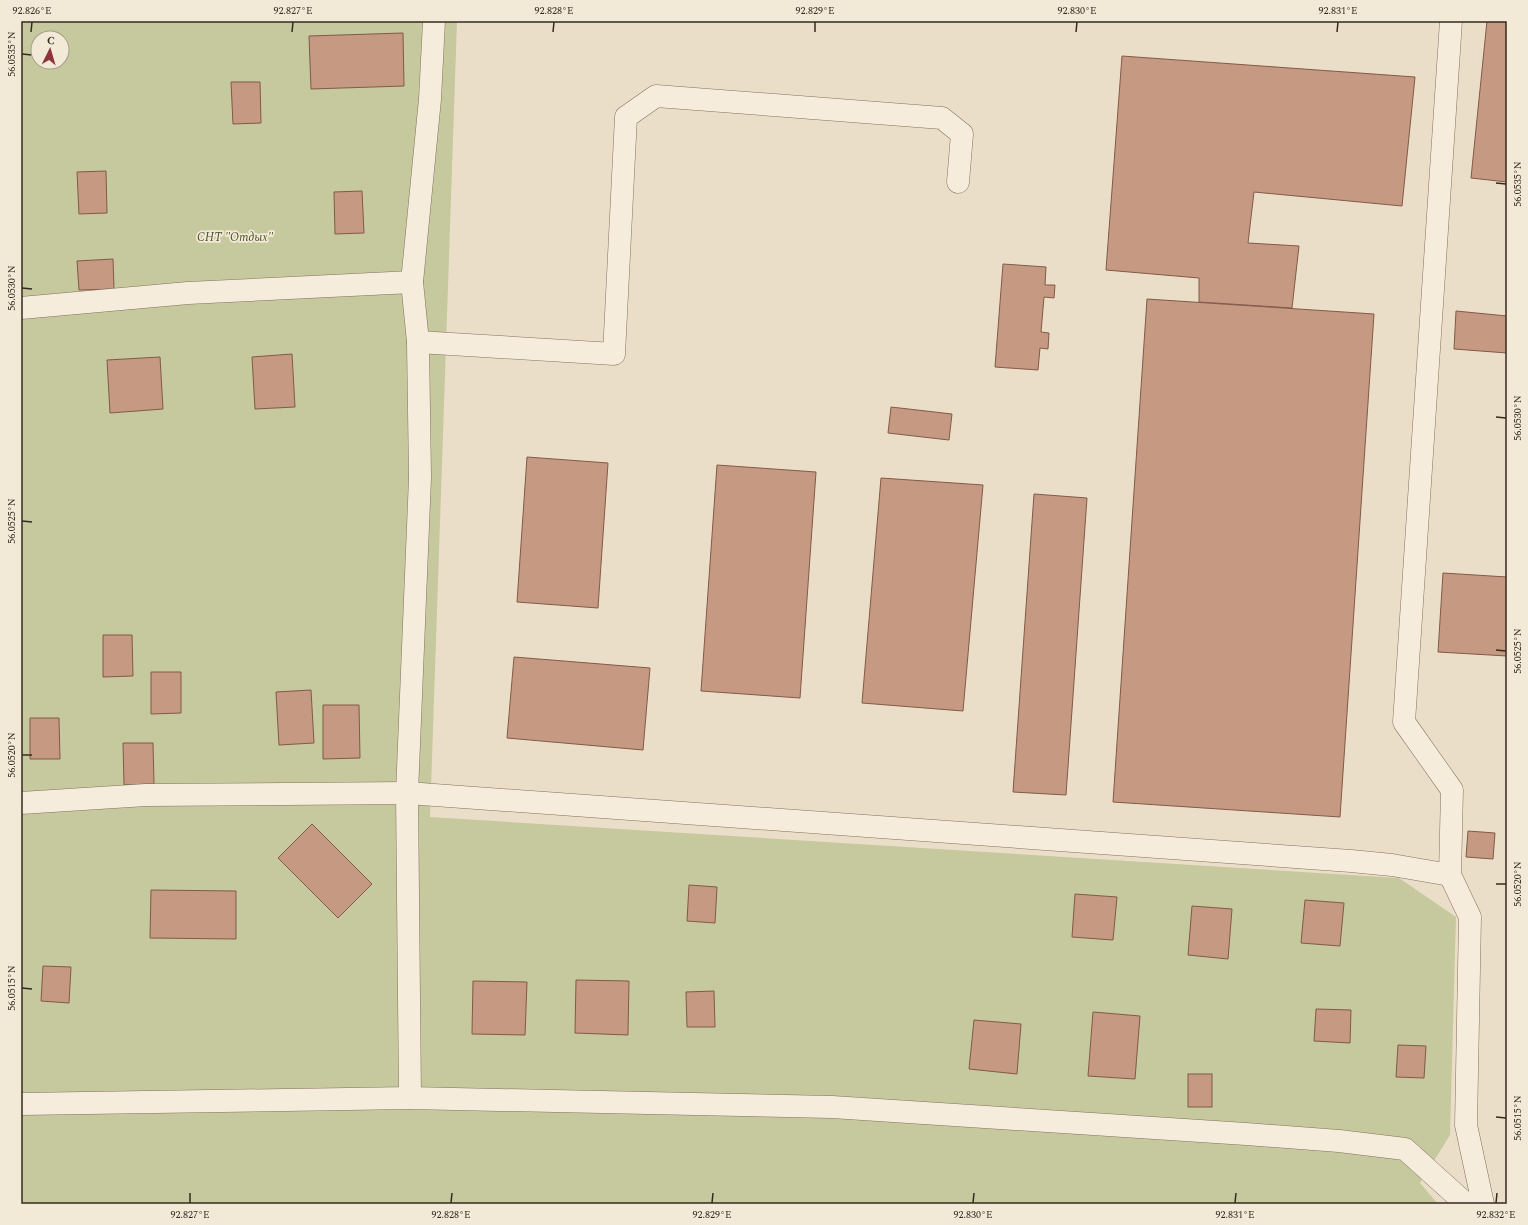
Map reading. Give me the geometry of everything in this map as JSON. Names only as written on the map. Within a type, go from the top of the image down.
[{"type":"lane","points":[[410,1098],[407,793],[420,478],[418,342],[412,282],[430,99],[434,21]]},
{"type":"lane","points":[[1451,21],[1404,722],[1452,790],[1450,875],[1470,917],[1466,1125],[1483,1204]]},
{"type":"lane","points":[[418,342],[614,354],[626,117],[656,96],[942,118],[962,134],[958,182]]},
{"type":"lane","points":[[21,308],[188,293],[412,282]]},
{"type":"lane","points":[[21,803],[146,795],[407,793],[1350,861],[1392,865],[1450,875]]},
{"type":"lane","points":[[21,1104],[410,1098],[832,1107],[1339,1141],[1405,1149],[1466,1204]]},
{"type":"green space","name":"СНТ \"Отдых\"","points":[[21,21],[457,21],[430,817],[1399,878],[1456,917],[1450,1135],[1420,1183],[1438,1204],[21,1204]]},
{"type":"building","points":[[1487,21],[1507,21],[1507,182],[1471,178]]},
{"type":"building","points":[[403,33],[404,86],[311,89],[309,36]]},
{"type":"building","points":[[1122,56],[1415,77],[1402,206],[1254,192],[1248,243],[1299,246],[1292,308],[1199,302],[1199,278],[1106,270]]},
{"type":"building","points":[[231,82],[260,82],[261,123],[233,124]]},
{"type":"building","points":[[106,171],[107,213],[79,214],[77,172]]},
{"type":"building","points":[[362,191],[364,233],[335,234],[334,192]]},
{"type":"building","points":[[113,259],[114,289],[79,290],[77,261]]},
{"type":"building","points":[[1003,264],[1046,267],[1045,285],[1055,285],[1054,298],[1044,297],[1041,332],[1049,333],[1048,349],[1040,348],[1038,370],[995,367]]},
{"type":"building","points":[[1147,299],[1374,314],[1340,817],[1113,802]]},
{"type":"building","points":[[1456,311],[1507,316],[1507,353],[1454,349]]},
{"type":"building","points":[[292,354],[295,407],[255,409],[252,357]]},
{"type":"building","points":[[160,357],[163,409],[110,413],[107,360]]},
{"type":"building","points":[[891,407],[952,414],[949,440],[888,433]]},
{"type":"building","points":[[527,457],[608,463],[598,608],[517,602]]},
{"type":"building","points":[[717,465],[816,472],[800,698],[701,691]]},
{"type":"building","points":[[881,478],[983,485],[963,711],[862,703]]},
{"type":"building","points":[[1034,494],[1087,498],[1066,795],[1013,792]]},
{"type":"building","points":[[1443,573],[1507,577],[1507,656],[1438,652]]},
{"type":"building","points":[[103,635],[132,635],[133,676],[103,677]]},
{"type":"building","points":[[514,657],[650,668],[643,750],[507,738]]},
{"type":"building","points":[[151,672],[181,672],[181,713],[151,714]]},
{"type":"building","points":[[311,690],[314,743],[279,745],[276,692]]},
{"type":"building","points":[[323,705],[359,705],[360,758],[323,759]]},
{"type":"building","points":[[30,718],[59,718],[60,759],[30,759]]},
{"type":"building","points":[[123,743],[153,743],[154,784],[124,785]]},
{"type":"building","points":[[312,824],[372,884],[338,918],[278,858]]},
{"type":"building","points":[[1468,831],[1495,833],[1493,859],[1466,857]]},
{"type":"building","points":[[689,885],[717,887],[715,923],[687,921]]},
{"type":"building","points":[[151,890],[236,891],[236,939],[150,938]]},
{"type":"building","points":[[1075,894],[1117,897],[1113,940],[1072,937]]},
{"type":"building","points":[[1305,900],[1344,903],[1340,946],[1301,943]]},
{"type":"building","points":[[1192,906],[1232,909],[1228,959],[1188,955]]},
{"type":"building","points":[[43,966],[71,967],[69,1003],[41,1001]]},
{"type":"building","points":[[576,980],[629,981],[628,1035],[575,1033]]},
{"type":"building","points":[[473,981],[527,982],[525,1035],[472,1034]]},
{"type":"building","points":[[714,991],[715,1027],[687,1027],[686,992]]},
{"type":"building","points":[[1316,1009],[1351,1010],[1350,1043],[1314,1041]]},
{"type":"building","points":[[1093,1012],[1140,1016],[1135,1079],[1088,1076]]},
{"type":"building","points":[[974,1020],[1021,1024],[1017,1074],[969,1069]]},
{"type":"building","points":[[1398,1045],[1426,1046],[1424,1078],[1396,1077]]},
{"type":"building","points":[[1188,1074],[1212,1074],[1212,1107],[1188,1107]]}]
